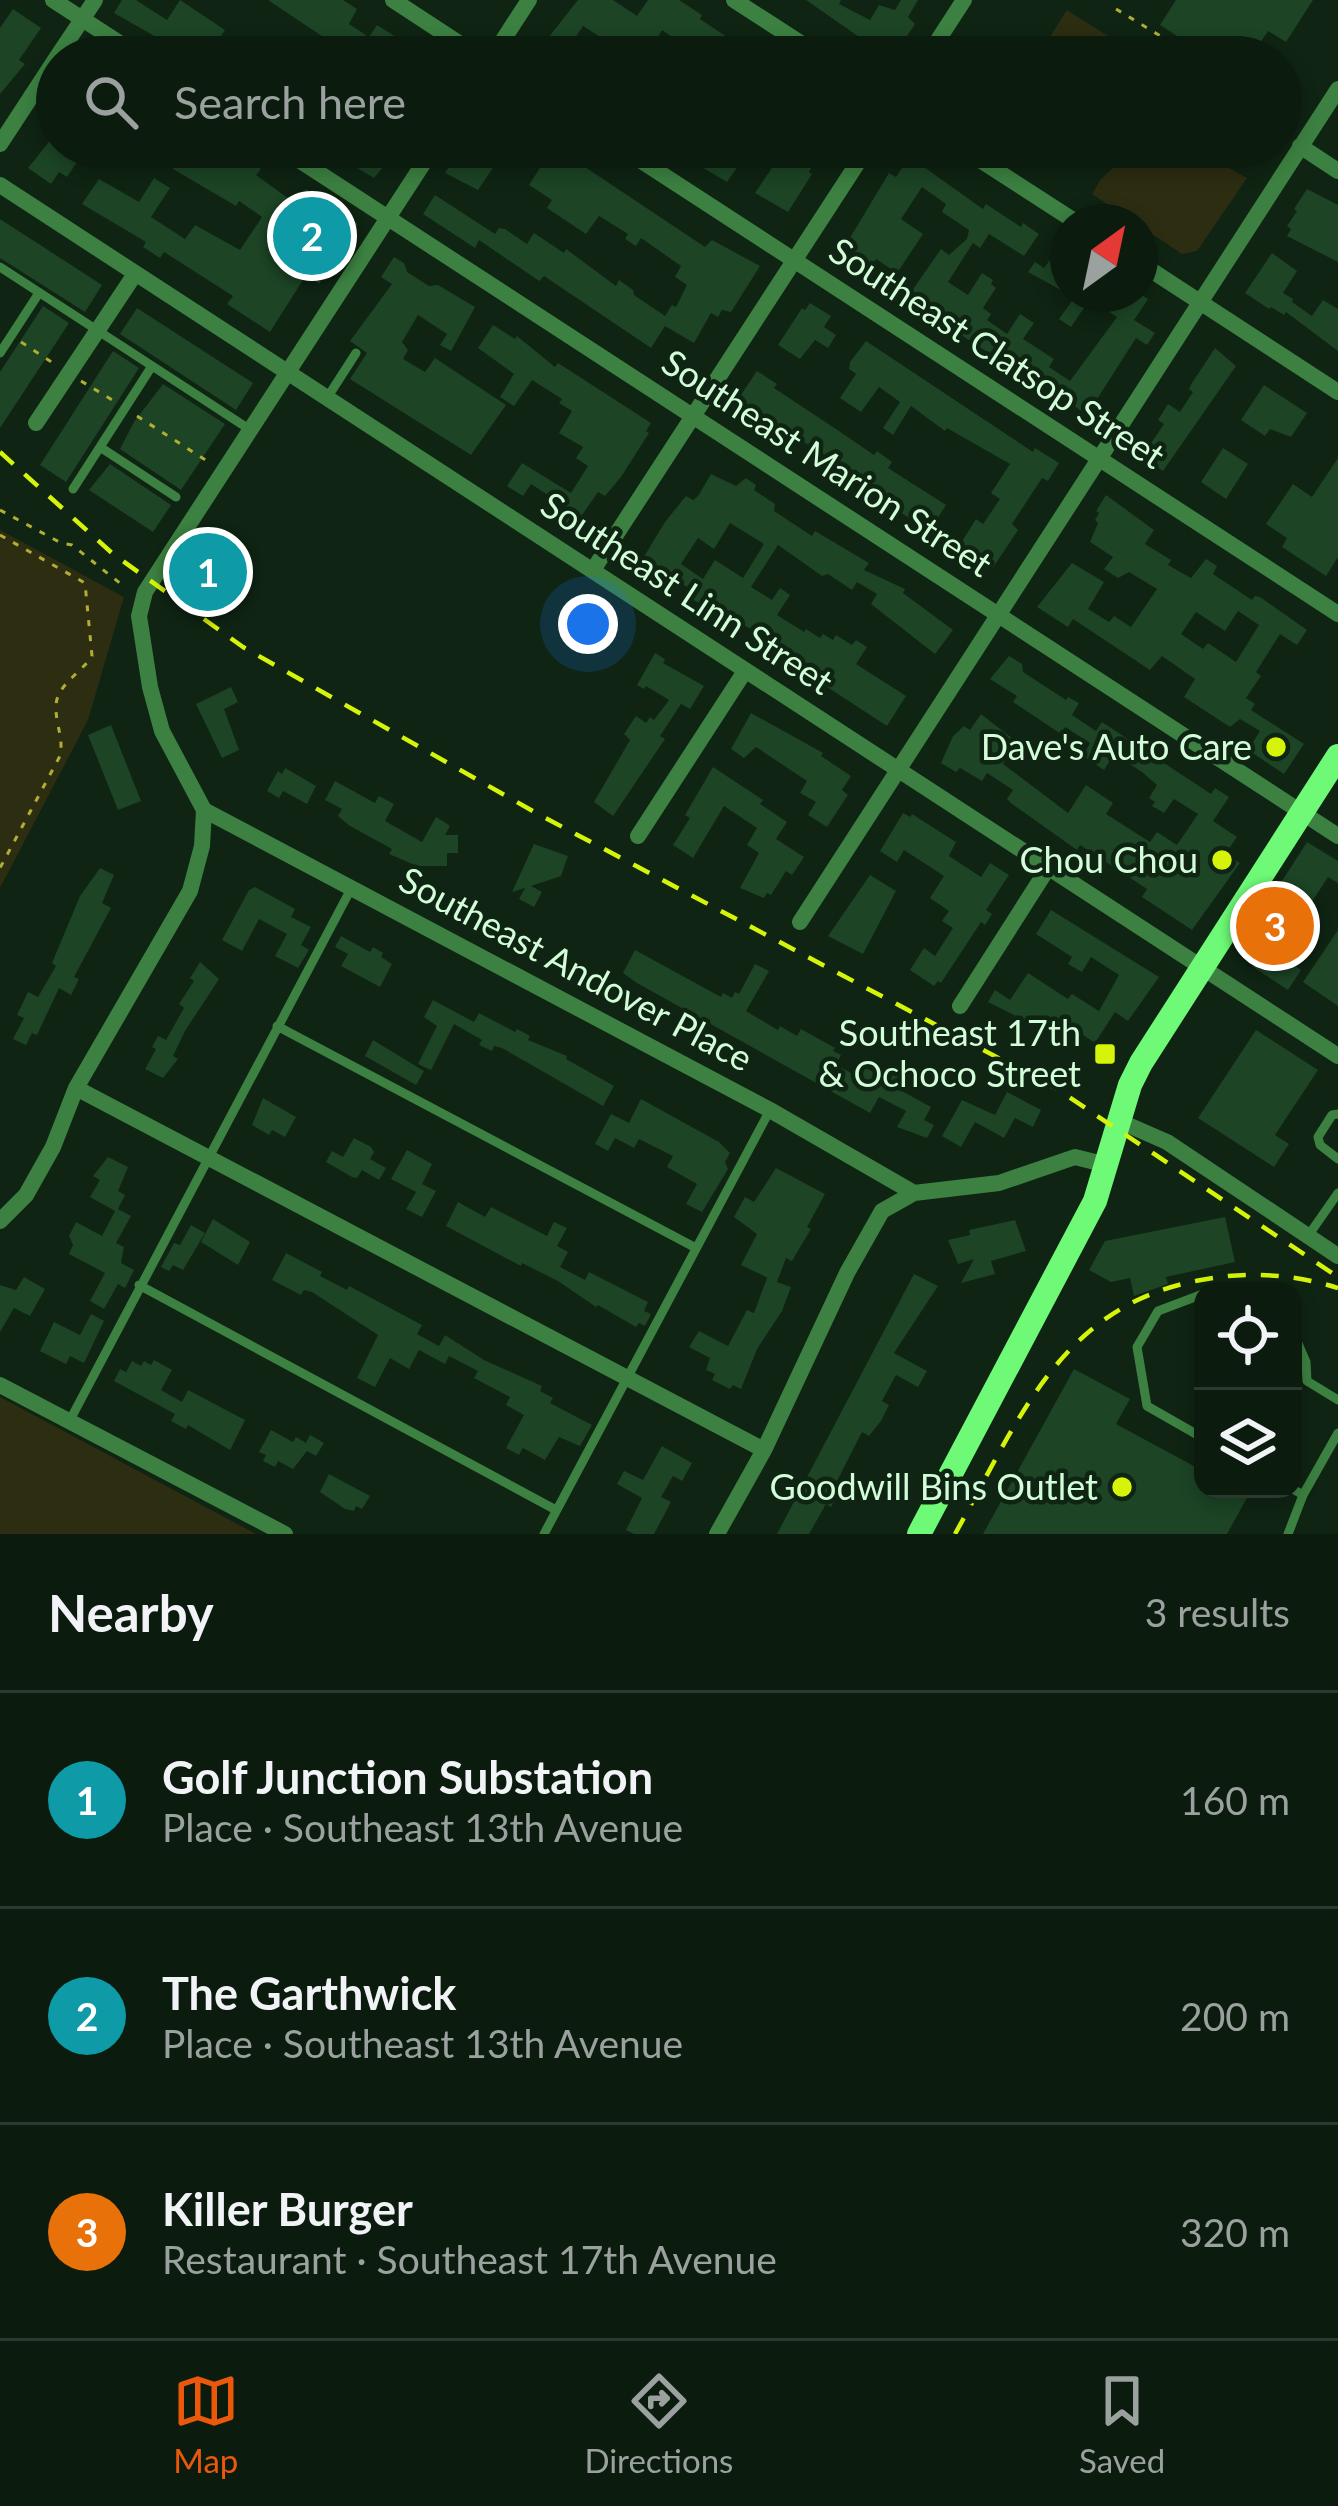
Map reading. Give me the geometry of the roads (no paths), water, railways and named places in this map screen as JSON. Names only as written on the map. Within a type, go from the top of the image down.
[{"type":"main road","points":[[919,1534],[1095,1201],[1141,1063],[1338,757]]},
{"type":"street","points":[[53,0],[108,36]]},
{"type":"street","points":[[71,36],[94,0]]},
{"type":"street","points":[[393,0],[448,36]]},
{"type":"street","points":[[506,36],[530,0]]},
{"type":"street","points":[[734,0],[790,36]]},
{"type":"street","points":[[941,36],[964,0]]},
{"type":"street","points":[[0,144],[36,89]]},
{"type":"street","points":[[1302,143],[1338,89]]},
{"type":"street","points":[[1302,147],[1338,171]]},
{"type":"street","name":"Southeast Marion Street","points":[[311,168],[1338,836]]},
{"type":"street","points":[[0,1221],[26,1195],[53,1148],[76,1088],[190,891],[202,846],[204,810],[162,731],[149,687],[140,630],[142,601],[420,168]]},
{"type":"street","name":"Southeast Clatsop Street","points":[[652,168],[1338,614]]},
{"type":"street","points":[[593,570],[854,168]]},
{"type":"street","points":[[992,168],[1050,205]]},
{"type":"street","points":[[800,922],[1286,168]]},
{"type":"street","name":"Southeast Linn Street","points":[[0,185],[1338,1056]]},
{"type":"street","points":[[36,423],[135,274]]},
{"type":"street","points":[[1158,275],[1338,392]]},
{"type":"street","points":[[638,836],[745,671]]},
{"type":"street","name":"Southeast Andover Place","points":[[204,810],[770,1110],[914,1193]]},
{"type":"street","points":[[960,1006],[1048,868]]},
{"type":"street","points":[[76,1088],[764,1450]]},
{"type":"street","points":[[1119,1121],[1167,1142],[1338,1256]]},
{"type":"street","points":[[717,1534],[764,1450],[869,1228],[883,1211],[914,1193],[999,1183],[1075,1156],[1108,1165]]},
{"type":"street","points":[[0,1385],[285,1534]]},
{"type":"lane","points":[[0,267],[249,429]]},
{"type":"lane","points":[[0,353],[39,292]]},
{"type":"lane","points":[[328,398],[356,353]]},
{"type":"lane","points":[[73,489],[152,366]]},
{"type":"lane","points":[[100,447],[176,497]]},
{"type":"lane","points":[[68,1421],[352,887]]},
{"type":"lane","points":[[278,1026],[696,1248]]},
{"type":"lane","points":[[544,1534],[770,1110]]},
{"type":"lane","points":[[1338,1114],[1332,1114],[1318,1137],[1338,1159]]},
{"type":"lane","points":[[1308,1236],[1338,1193]]},
{"type":"lane","points":[[140,1285],[556,1510]]},
{"type":"lane","points":[[1194,1298],[1158,1311],[1137,1347],[1147,1406],[1194,1433]]},
{"type":"lane","points":[[1302,1353],[1307,1381],[1338,1400]]},
{"type":"lane","points":[[1302,1486],[1338,1433]]},
{"type":"lane","points":[[1288,1534],[1297,1498]]},
{"type":"railway","points":[[0,452],[113,554],[243,647],[538,814],[1057,1089],[1338,1277]]},
{"type":"railway","points":[[955,1534],[1023,1411],[1049,1374],[1112,1314],[1153,1293],[1235,1275],[1270,1275],[1338,1288]]},
{"type":"place","name":"The Garthwick","points":[[312,236]]},
{"type":"place","name":"Golf Junction Substation","points":[[208,572]]},
{"type":"place","name":"Dave's Auto Care","points":[[1276,747]]},
{"type":"place","name":"Chou Chou","points":[[1222,860]]},
{"type":"place","name":"Killer Burger","points":[[1275,926]]},
{"type":"place","name":"Southeast 17th & Ochoco Street","points":[[1105,1054]]},
{"type":"place","name":"Goodwill Bins Outlet","points":[[1122,1487]]}]
